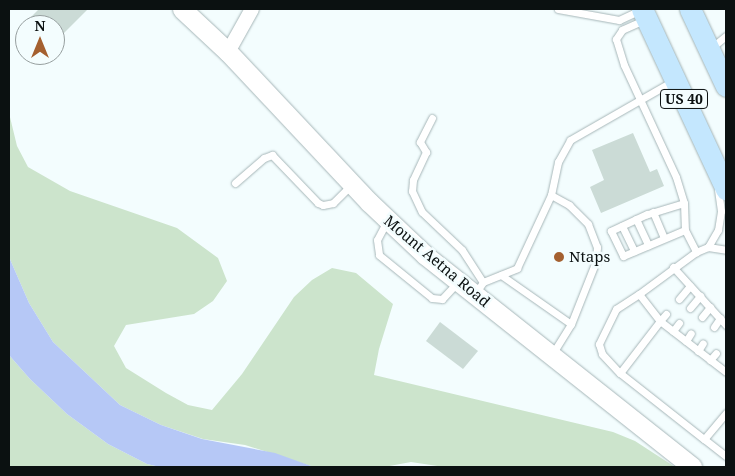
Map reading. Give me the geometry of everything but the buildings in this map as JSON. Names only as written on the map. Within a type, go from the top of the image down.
[{"type":"main road","name":"US 40","points":[[693,10],[726,86]]},
{"type":"main road","name":"US 40","points":[[644,12],[726,189]]},
{"type":"street","name":"Mount Aetna Road","points":[[182,9],[228,52],[352,184],[425,255],[458,282],[479,288],[552,356],[692,467]]},
{"type":"street","points":[[228,52],[252,9]]},
{"type":"lane","points":[[558,9],[619,20],[644,12]]},
{"type":"lane","points":[[644,12],[622,30],[616,39],[624,65],[676,177],[684,203],[684,230],[696,252]]},
{"type":"lane","points":[[709,50],[726,36]]},
{"type":"lane","points":[[432,118],[420,142],[426,152],[413,180],[412,192],[422,212],[462,250],[479,288],[517,268],[551,195],[558,162],[570,140],[675,80]]},
{"type":"lane","points":[[708,247],[718,230],[721,211],[709,152]]},
{"type":"lane","points":[[235,183],[264,158],[272,154],[318,203],[324,205],[333,203],[352,184]]},
{"type":"lane","points":[[551,195],[569,205],[588,224],[597,247],[596,261],[571,324],[552,356]]},
{"type":"lane","points":[[684,203],[653,212],[611,231],[622,256],[684,230]]},
{"type":"lane","points":[[653,212],[664,238]]},
{"type":"lane","points":[[388,220],[377,240],[379,255],[432,298],[442,299],[458,282]]},
{"type":"lane","points":[[636,220],[648,245]]},
{"type":"lane","points":[[622,226],[634,251]]},
{"type":"lane","points":[[726,250],[708,247],[696,252],[673,267],[639,294],[626,301],[616,310],[599,344],[602,354],[620,373],[726,456]]},
{"type":"lane","points":[[673,267],[726,325]]},
{"type":"lane","points":[[501,275],[571,324]]},
{"type":"lane","points":[[679,299],[690,286]]},
{"type":"lane","points":[[639,294],[660,321],[726,372]]},
{"type":"lane","points":[[690,308],[700,296]]},
{"type":"lane","points":[[702,317],[710,307]]},
{"type":"lane","points":[[620,373],[666,314]]},
{"type":"lane","points":[[714,327],[720,318]]},
{"type":"lane","points":[[673,331],[679,323]]},
{"type":"lane","points":[[686,341],[691,334]]},
{"type":"lane","points":[[698,351],[703,343]]},
{"type":"lane","points":[[710,360],[716,353]]},
{"type":"lane","points":[[704,439],[726,413]]},
{"type":"green space","points":[[9,113],[17,146],[28,167],[70,191],[177,228],[218,258],[227,281],[213,301],[194,314],[126,325],[114,346],[126,368],[188,405],[212,410],[242,374],[294,297],[312,280],[332,268],[356,273],[393,304],[379,349],[374,375],[613,432],[635,441],[675,467],[444,467],[411,462],[384,467],[314,467],[245,445],[203,439],[161,425],[120,405],[53,342],[29,303],[9,257]]},
{"type":"green space","points":[[9,355],[30,379],[67,414],[108,444],[147,464],[160,467],[9,467]]},
{"type":"water","points":[[9,257],[29,303],[53,342],[120,405],[161,425],[202,439],[275,453],[314,467],[160,467],[147,464],[108,444],[67,414],[30,379],[9,355]]},
{"type":"place","name":"Ntaps","points":[[559,257]]}]
